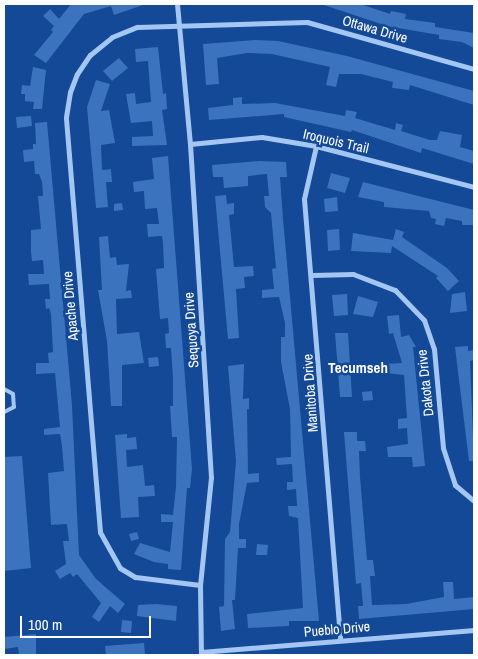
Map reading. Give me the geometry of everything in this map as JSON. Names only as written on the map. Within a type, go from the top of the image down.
[{"type":"street","name":"Sequoya Drive","points":[[177,4],[190,144],[211,477],[200,585],[201,654]]},
{"type":"street","name":"Ottawa Drive","points":[[178,24],[308,22],[474,69]]},
{"type":"street","name":"Apache Drive","points":[[178,24],[137,27],[112,36],[90,55],[77,74],[70,92],[66,117],[100,532],[120,568],[135,577],[200,585]]},
{"type":"street","name":"Iroquois Trail","points":[[190,144],[262,137],[316,146],[474,187]]},
{"type":"street","name":"Manitoba Drive","points":[[316,146],[304,199],[312,275],[340,640]]},
{"type":"street","name":"Dakota Drive","points":[[312,275],[353,274],[395,290],[424,320],[434,349],[443,448],[455,485],[474,501]]},
{"type":"street","name":"Pueblo Drive","points":[[201,654],[340,640],[474,630]]},
{"type":"lane","points":[[4,390],[13,394],[14,407],[4,412]]},
{"type":"building","points":[[71,4],[143,5],[114,15],[111,6],[84,14],[46,63],[34,55],[53,32],[51,30],[54,26],[43,16],[50,9],[59,19]]},
{"type":"building","points":[[321,4],[360,4],[390,14],[391,11],[406,14],[405,19],[435,23],[435,27],[474,33],[474,48],[462,42],[439,39],[439,35],[387,26]]},
{"type":"building","points":[[255,40],[278,41],[347,56],[474,91],[474,105],[410,85],[409,90],[392,88],[393,82],[361,74],[339,74],[336,87],[326,85],[330,67],[272,54],[247,53],[217,58],[219,84],[206,85],[203,44]]},
{"type":"building","points":[[158,47],[163,94],[166,93],[167,109],[162,110],[167,145],[132,146],[132,137],[153,136],[152,121],[131,123],[126,94],[135,93],[136,104],[151,102],[148,61],[136,62],[135,49]]},
{"type":"building","points":[[119,58],[128,68],[112,81],[103,71]]},
{"type":"building","points":[[33,67],[46,70],[42,109],[33,109],[34,102],[25,101],[25,94],[21,94],[22,85],[30,86]]},
{"type":"building","points":[[96,80],[110,84],[101,111],[109,110],[115,143],[101,145],[102,170],[111,169],[112,182],[106,182],[108,207],[96,208],[87,107]]},
{"type":"building","points":[[242,97],[242,104],[275,103],[345,116],[346,110],[357,112],[355,118],[395,130],[396,123],[403,125],[401,131],[430,140],[437,140],[440,131],[462,135],[460,147],[474,151],[474,164],[422,148],[421,153],[352,130],[351,132],[284,117],[284,114],[209,120],[208,108],[233,105],[233,98]]},
{"type":"building","points":[[31,116],[32,126],[17,128],[16,117]]},
{"type":"building","points":[[47,122],[72,405],[79,555],[96,579],[125,604],[118,613],[110,606],[99,622],[92,617],[101,603],[77,574],[73,577],[70,573],[60,579],[55,571],[66,564],[63,541],[69,541],[67,524],[51,525],[48,473],[64,471],[60,434],[44,435],[44,429],[60,427],[55,373],[36,374],[36,363],[49,363],[48,353],[53,352],[51,314],[49,308],[46,309],[45,299],[50,299],[49,284],[29,285],[28,274],[44,274],[43,260],[32,261],[31,252],[31,230],[41,229],[38,196],[43,196],[42,182],[39,174],[35,174],[34,161],[24,162],[23,150],[33,149],[33,144],[36,144],[35,123]]},
{"type":"building","points":[[168,156],[192,469],[190,488],[187,488],[181,570],[168,569],[168,564],[154,562],[134,554],[140,543],[170,552],[173,522],[161,522],[161,514],[173,515],[176,487],[177,437],[172,437],[170,406],[173,406],[171,348],[166,348],[165,334],[169,333],[168,318],[160,319],[156,269],[164,268],[163,243],[162,236],[148,237],[147,224],[159,224],[157,208],[145,209],[144,191],[134,192],[133,182],[154,179],[152,158]]},
{"type":"building","points":[[260,161],[286,162],[287,177],[280,177],[283,219],[319,621],[289,621],[289,626],[248,628],[247,614],[303,608],[298,518],[289,516],[288,506],[297,506],[296,489],[287,490],[287,482],[293,482],[292,464],[277,465],[276,458],[291,457],[290,409],[281,362],[281,337],[285,337],[285,323],[279,297],[262,298],[262,290],[274,289],[272,269],[276,268],[271,213],[265,207],[264,196],[269,196],[267,174],[248,176],[248,186],[224,188],[223,177],[213,177],[212,165]]},
{"type":"building","points":[[331,173],[350,178],[345,193],[327,188]]},
{"type":"building","points":[[363,182],[474,210],[474,225],[462,225],[462,221],[446,218],[444,226],[435,224],[436,219],[431,218],[429,211],[384,207],[384,202],[358,197]]},
{"type":"building","points":[[226,195],[227,204],[234,203],[234,214],[229,215],[234,267],[253,266],[254,276],[244,277],[245,288],[236,289],[239,338],[228,339],[215,196]]},
{"type":"building","points":[[337,197],[338,211],[325,212],[324,199]]},
{"type":"building","points":[[122,203],[123,210],[114,211],[114,204]]},
{"type":"building","points":[[339,229],[340,250],[328,251],[327,230]]},
{"type":"building","points":[[396,229],[404,232],[402,237],[447,268],[459,281],[448,291],[436,278],[438,276],[392,246],[391,253],[351,251],[353,233],[393,240]]},
{"type":"building","points":[[108,236],[110,258],[116,257],[117,265],[129,264],[126,291],[131,290],[132,298],[116,299],[117,334],[139,332],[144,363],[122,365],[122,406],[111,406],[107,341],[98,290],[102,290],[99,237]]},
{"type":"building","points":[[465,292],[467,311],[450,313],[452,294]]},
{"type":"building","points":[[347,294],[348,315],[334,316],[332,295]]},
{"type":"building","points":[[358,296],[378,302],[373,317],[353,314]]},
{"type":"building","points":[[399,315],[401,337],[409,335],[416,347],[413,347],[425,466],[413,467],[412,457],[388,457],[387,447],[408,444],[407,428],[398,429],[398,419],[407,418],[404,375],[386,373],[386,364],[402,363],[393,333],[389,334],[387,316]]},
{"type":"building","points":[[335,333],[348,333],[352,397],[340,397]]},
{"type":"building","points":[[468,346],[468,351],[474,350],[474,360],[470,361],[474,461],[469,461],[455,347]]},
{"type":"building","points":[[158,357],[159,366],[149,367],[148,358]]},
{"type":"building","points":[[244,364],[243,399],[249,398],[249,409],[247,409],[248,474],[259,473],[259,482],[247,483],[239,524],[239,539],[246,539],[246,548],[238,548],[235,600],[232,600],[235,629],[221,631],[219,607],[224,606],[225,539],[230,532],[236,461],[228,366]]},
{"type":"building","points":[[372,391],[373,400],[363,401],[362,392]]},
{"type":"building","points":[[344,432],[357,432],[357,441],[365,441],[366,451],[359,451],[360,477],[367,560],[373,560],[375,576],[370,576],[372,605],[406,604],[444,597],[443,582],[453,582],[454,599],[474,597],[474,609],[359,619],[358,606],[363,606],[361,583],[356,584]]},
{"type":"building","points":[[127,434],[127,438],[136,437],[137,449],[126,450],[127,467],[143,465],[145,486],[154,485],[155,496],[138,497],[139,517],[121,518],[115,435]]},
{"type":"building","points":[[22,456],[31,568],[4,571],[4,457]]},
{"type":"building","points":[[137,532],[139,539],[131,541],[129,534]]},
{"type":"building","points":[[257,544],[268,545],[267,555],[256,555]]},
{"type":"building","points":[[138,605],[177,606],[176,621],[137,616]]},
{"type":"building","points":[[122,620],[132,621],[131,633],[121,632]]},
{"type":"building","points":[[36,634],[36,655],[19,655],[18,647],[4,649],[4,637]]},
{"type":"building","points":[[144,643],[145,655],[106,655],[105,646]]},
{"type":"district","name":"Tecumseh","points":[[358,368]]}]
